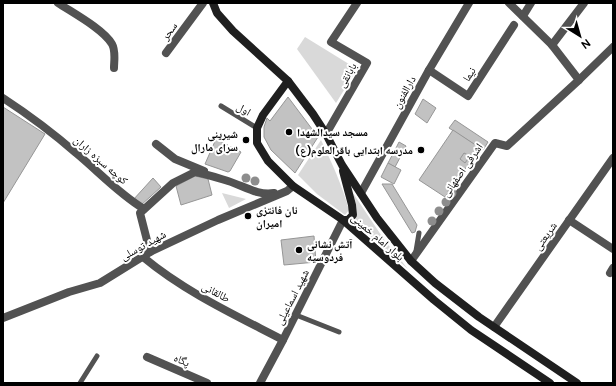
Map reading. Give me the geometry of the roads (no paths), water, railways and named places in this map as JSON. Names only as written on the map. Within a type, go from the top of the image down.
[{"type":"street","points":[[58,3],[104,35],[113,45],[115,54],[114,68]]},
{"type":"street","name":"سحر","points":[[166,53],[203,3]]},
{"type":"street","name":"بلوار امام خمینی","points":[[213,3],[218,13],[233,31],[288,81],[326,134],[342,165],[361,194],[392,238],[411,261],[435,283],[494,327],[577,383]]},
{"type":"street","name":"بابانقی","points":[[326,134],[367,63],[331,42],[357,3]]},
{"type":"street","name":"دارالفنون","points":[[361,194],[429,70],[469,3]]},
{"type":"street","points":[[509,3],[552,45],[579,80],[613,46]]},
{"type":"street","points":[[523,16],[531,3]]},
{"type":"street","points":[[552,45],[584,3]]},
{"type":"street","name":"نیما","points":[[429,70],[468,96],[514,26]]},
{"type":"street","name":"اشرفی اصفهانی","points":[[411,261],[495,142],[507,146],[579,80]]},
{"type":"street","points":[[257,128],[263,115],[288,81]]},
{"type":"street","name":"کوچه سبزه زاران","points":[[3,98],[43,126],[77,153],[142,211]]},
{"type":"street","name":"بلوار امام خمینی","points":[[257,128],[257,143],[268,161],[290,189],[343,220],[434,300],[471,330],[550,383]]},
{"type":"street","points":[[156,144],[175,159],[255,192],[266,194],[290,189]]},
{"type":"street","name":"شریعتی","points":[[494,327],[613,158]]},
{"type":"street","points":[[342,165],[353,211],[351,218],[348,220],[343,220]]},
{"type":"street","points":[[147,254],[142,211],[173,183],[194,172],[229,181]]},
{"type":"street","name":"شهید توسلی","points":[[3,318],[69,292],[100,284],[147,254],[218,220],[290,189]]},
{"type":"street","name":"شهید اسماعیلی","points":[[260,383],[296,315],[343,220]]},
{"type":"street","points":[[569,220],[613,249]]},
{"type":"street","name":"طالقانی","points":[[147,254],[158,270],[196,294],[283,340]]},
{"type":"street","name":"پگاه","points":[[147,357],[207,383]]},
{"type":"lane","name":"اول","points":[[221,106],[257,128]]},
{"type":"lane","points":[[416,254],[419,233]]},
{"type":"lane","points":[[296,315],[339,332]]},
{"type":"lane","points":[[80,383],[97,356]]},
{"type":"place","name":"مسجد سیدالشهدا","points":[[289,132]]},
{"type":"place","name":"شیرینی سرای مارال","points":[[246,140]]},
{"type":"place","name":"مدرسه ابتدایی باقرالعلوم(ع)","points":[[421,150]]},
{"type":"place","name":"نان فانتزی امیران","points":[[248,216]]},
{"type":"place","name":"آتش نشانی فردوسیه","points":[[299,250]]}]
